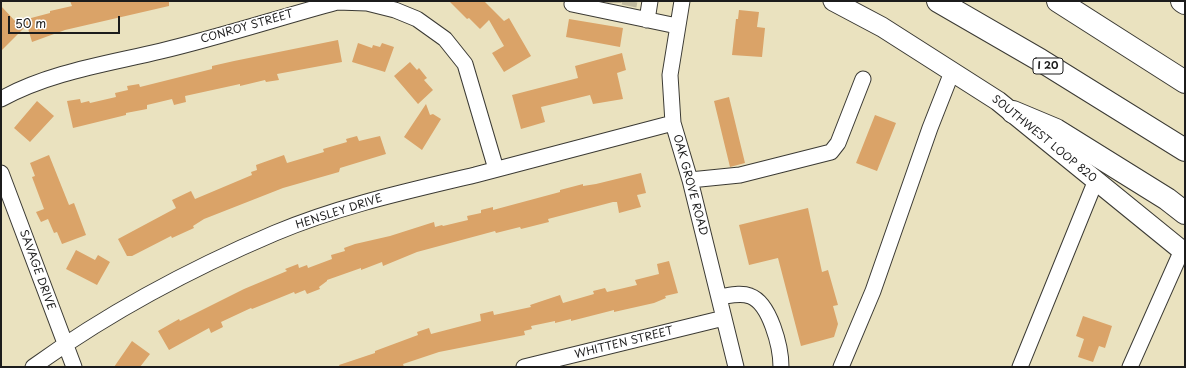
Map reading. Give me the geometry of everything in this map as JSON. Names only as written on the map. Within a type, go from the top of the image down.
[{"type":"highway","name":"I 20","points":[[938,1],[1047,65],[1185,150]]},
{"type":"highway","points":[[1058,1],[1185,82]]},
{"type":"highway","points":[[1013,112],[1056,130],[1160,195],[1185,213]]},
{"type":"main road","name":"SOUTHWEST LOOP 820","points":[[833,1],[882,27],[1013,112],[1184,252]]},
{"type":"street","points":[[573,1],[572,4],[597,5],[620,9],[647,20],[678,26]]},
{"type":"street","points":[[647,20],[650,1]]},
{"type":"street","name":"OAK GROVE ROAD","points":[[682,1],[670,75],[672,123],[690,180],[736,367]]},
{"type":"street","name":"CONROY STREET","points":[[1,99],[21,88],[64,75],[163,51],[337,2],[367,3],[395,10],[417,19],[445,39],[465,64],[496,169]]},
{"type":"street","points":[[841,367],[873,291],[930,128],[952,72]]},
{"type":"street","points":[[690,180],[740,174],[831,152],[838,144],[863,79]]},
{"type":"street","name":"HENSLEY DRIVE","points":[[33,367],[65,344],[115,312],[170,283],[275,233],[380,198],[672,123]]},
{"type":"street","name":"SAVAGE DRIVE","points":[[1,173],[74,367]]},
{"type":"street","points":[[1020,367],[1096,180]]},
{"type":"street","points":[[1130,367],[1184,252]]},
{"type":"street","points":[[719,297],[738,294],[750,296],[760,302],[767,312],[771,322],[781,357],[781,367]]},
{"type":"street","name":"WHITTEN STREET","points":[[524,367],[724,318]]},
{"type":"building","points":[[70,1],[169,1],[169,6],[65,30],[32,42],[27,25],[1,51],[1,6],[16,22],[50,13],[50,11],[72,6]]},
{"type":"building","points":[[449,1],[484,1],[504,21],[509,18],[531,56],[504,72],[492,53],[504,46],[489,20],[480,29],[469,18],[467,19]]},
{"type":"building","points":[[739,10],[759,12],[757,27],[765,28],[762,57],[732,55],[736,19],[738,19]]},
{"type":"building","points":[[569,19],[623,28],[620,47],[566,37]]},
{"type":"building","points":[[338,40],[342,62],[277,74],[279,80],[266,82],[265,80],[240,86],[240,84],[185,96],[186,102],[174,105],[172,99],[147,105],[147,109],[126,113],[126,115],[73,128],[67,101],[80,99],[81,103],[89,101],[90,103],[116,97],[115,93],[128,90],[127,86],[139,84],[140,87],[212,69],[212,66]]},
{"type":"building","points":[[358,43],[372,48],[373,45],[380,47],[382,43],[394,47],[385,72],[352,62]]},
{"type":"building","points":[[622,53],[626,70],[617,73],[623,99],[593,104],[590,95],[541,107],[545,122],[521,129],[512,95],[578,78],[575,66]]},
{"type":"building","points":[[410,62],[417,70],[419,68],[427,78],[424,80],[433,90],[418,104],[394,76]]},
{"type":"building","points":[[729,97],[745,163],[730,167],[714,101]]},
{"type":"building","points":[[37,101],[54,116],[30,142],[14,128]]},
{"type":"building","points":[[426,104],[430,115],[433,114],[441,119],[422,150],[404,137]]},
{"type":"building","points":[[875,115],[896,123],[877,171],[856,163]]},
{"type":"building","points":[[357,136],[359,141],[380,136],[386,154],[340,168],[339,172],[283,188],[204,219],[193,226],[194,228],[172,238],[171,236],[132,256],[127,256],[118,239],[176,208],[172,200],[191,191],[195,199],[252,175],[251,172],[257,170],[256,165],[284,155],[287,163],[324,152],[323,149],[347,142],[346,139]]},
{"type":"building","points":[[49,155],[69,205],[74,203],[86,235],[62,244],[57,232],[54,233],[48,219],[41,222],[36,212],[44,209],[32,177],[35,176],[30,163]]},
{"type":"building","points":[[641,173],[646,193],[637,195],[641,207],[619,213],[617,202],[613,202],[548,219],[549,222],[521,229],[520,227],[496,233],[495,231],[417,252],[383,266],[382,262],[361,270],[361,268],[327,280],[319,287],[320,289],[307,294],[305,290],[295,294],[294,292],[252,309],[251,308],[221,322],[223,327],[211,333],[209,328],[169,350],[158,331],[179,319],[180,321],[244,289],[287,271],[285,269],[298,264],[299,268],[307,265],[308,268],[332,259],[331,255],[345,251],[344,248],[355,244],[390,236],[434,222],[435,227],[468,220],[467,216],[481,213],[481,210],[493,207],[493,210],[560,192],[560,190],[583,184],[583,186],[596,184]]},
{"type":"building","points":[[808,208],[822,272],[828,270],[838,305],[833,306],[838,324],[834,337],[801,346],[778,258],[749,265],[739,225]]},
{"type":"building","points":[[76,250],[95,260],[98,255],[110,262],[97,285],[66,269]]},
{"type":"building","points":[[669,261],[678,293],[665,296],[666,298],[654,303],[614,312],[614,310],[571,321],[571,319],[531,326],[532,329],[524,331],[525,335],[439,352],[403,364],[404,367],[340,367],[339,365],[375,353],[375,351],[418,335],[417,332],[429,328],[431,334],[481,321],[480,314],[493,311],[494,315],[531,307],[530,305],[560,295],[563,303],[594,294],[593,291],[605,288],[607,292],[637,285],[635,280],[659,274],[657,264]]},
{"type":"building","points":[[1083,316],[1112,326],[1105,348],[1099,346],[1093,362],[1078,357],[1084,339],[1076,336]]},
{"type":"building","points":[[132,341],[150,354],[140,367],[114,367]]},
{"type":"tunnel","points":[[629,6],[630,1]]}]
